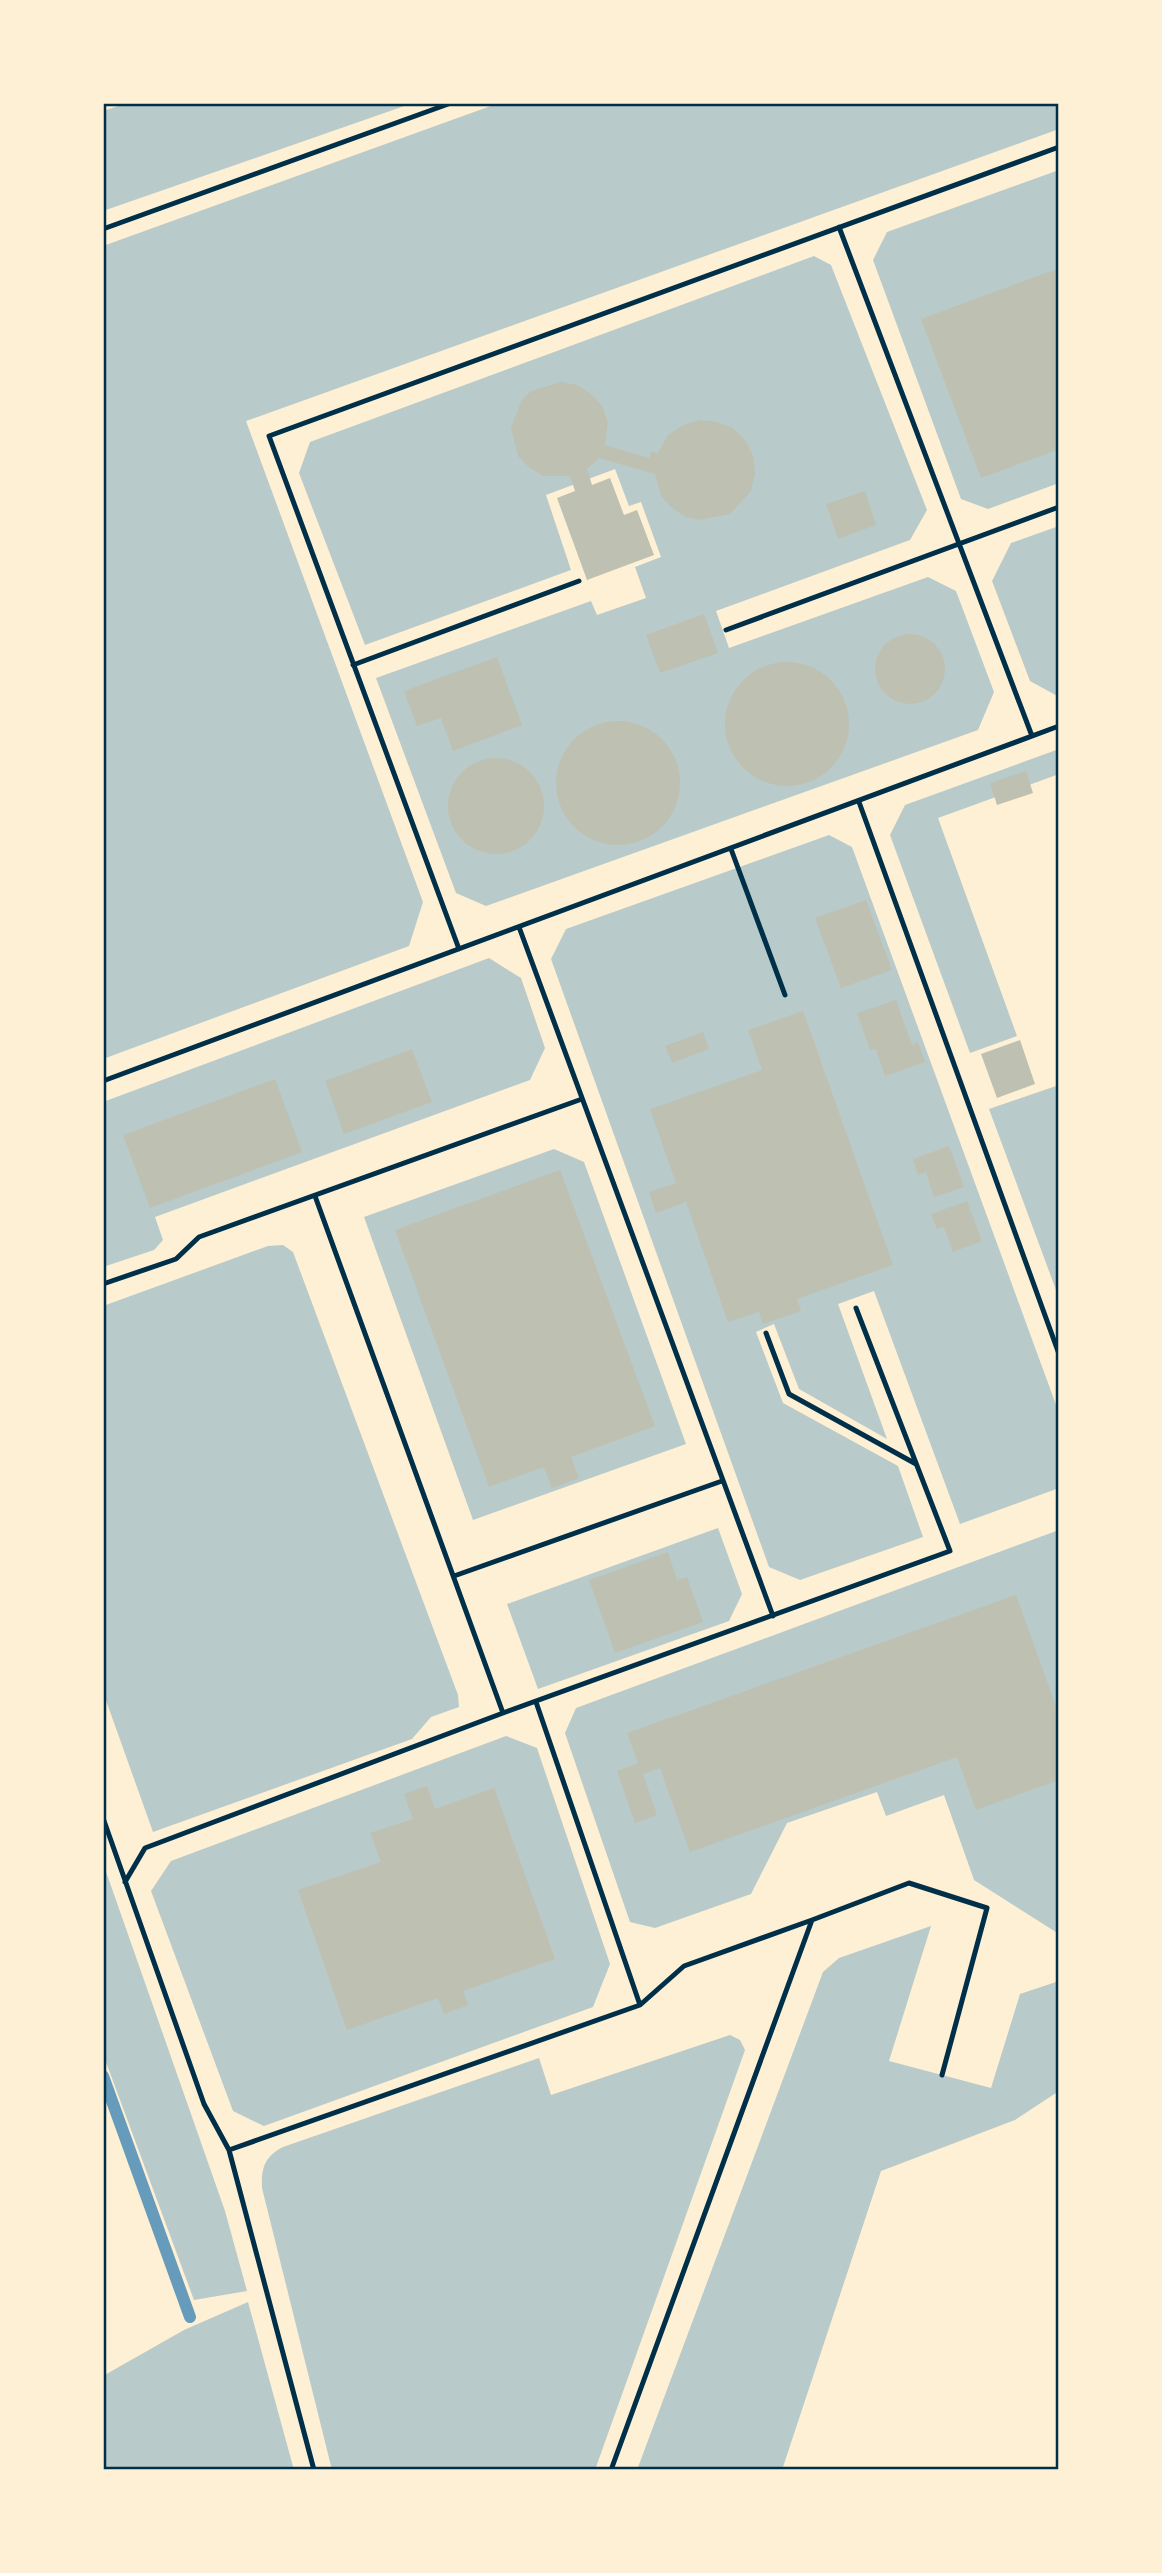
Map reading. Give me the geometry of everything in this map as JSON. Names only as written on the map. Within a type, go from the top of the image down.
[{"type":"lane","points":[[103,229],[451,103]]},
{"type":"lane","points":[[459,949],[269,436],[1059,146]]},
{"type":"lane","points":[[839,227],[1032,736]]},
{"type":"lane","points":[[726,630],[1059,507]]},
{"type":"lane","points":[[353,666],[579,581]]},
{"type":"lane","points":[[103,1081],[1059,726]]},
{"type":"lane","points":[[859,802],[1059,1354]]},
{"type":"lane","points":[[731,849],[785,995]]},
{"type":"lane","points":[[519,927],[773,1616]]},
{"type":"lane","points":[[103,1284],[176,1259],[199,1237],[582,1099]]},
{"type":"lane","points":[[315,1196],[503,1713]]},
{"type":"lane","points":[[125,1882],[145,1848],[503,1713],[950,1551],[856,1308]]},
{"type":"lane","points":[[766,1333],[789,1394],[917,1464]]},
{"type":"lane","points":[[454,1576],[722,1481]]},
{"type":"lane","points":[[536,1702],[640,2006]]},
{"type":"lane","points":[[103,1818],[204,2104],[229,2150],[314,2470]]},
{"type":"lane","points":[[229,2150],[640,2006],[684,1966],[909,1883],[987,1908],[942,2075]]},
{"type":"lane","points":[[611,2470],[812,1920]]},
{"type":"shaded area","points":[[127,103],[413,103],[103,211],[103,111]]},
{"type":"shaded area","points":[[499,103],[1059,103],[1059,129],[246,421],[423,902],[409,946],[103,1059],[103,246]]},
{"type":"shaded area","points":[[1059,170],[1059,483],[988,509],[961,499],[873,260],[887,232]]},
{"type":"shaded area","points":[[814,256],[831,265],[927,510],[910,540],[716,611],[729,648],[928,577],[956,591],[994,692],[978,730],[486,906],[456,893],[376,678],[591,601],[597,615],[646,598],[635,567],[661,557],[641,502],[629,506],[615,469],[546,495],[571,570],[365,645],[299,473],[310,442]]},
{"type":"shaded area","points":[[1059,526],[1059,697],[1030,681],[992,581],[1011,543]]},
{"type":"shaded area","points":[[1059,749],[1059,774],[938,818],[1017,1036],[970,1053],[890,835],[905,805]]},
{"type":"shaded area","points":[[829,835],[852,847],[1059,1413],[1059,1488],[960,1524],[874,1291],[838,1304],[887,1439],[799,1389],[774,1324],[756,1332],[783,1403],[898,1466],[923,1537],[800,1580],[769,1567],[551,959],[566,929]]},
{"type":"shaded area","points":[[489,958],[521,978],[545,1048],[530,1080],[155,1217],[163,1240],[154,1250],[103,1267],[103,1102]]},
{"type":"shaded area","points":[[1059,1085],[1059,1298],[989,1109]]},
{"type":"shaded area","points":[[554,1149],[584,1162],[686,1444],[473,1520],[364,1217]]},
{"type":"shaded area","points":[[283,1245],[293,1252],[458,1695],[459,1707],[431,1717],[412,1739],[153,1832],[103,1692],[103,1306],[268,1246]]},
{"type":"shaded area","points":[[718,1528],[742,1594],[729,1621],[538,1689],[507,1604]]},
{"type":"shaded area","points":[[1059,1530],[1059,1934],[974,1880],[944,1795],[886,1816],[877,1792],[787,1823],[751,1894],[655,1928],[630,1922],[565,1733],[576,1708]]},
{"type":"shaded area","points":[[506,1736],[537,1748],[610,1964],[593,2007],[264,2126],[233,2111],[151,1891],[171,1861]]},
{"type":"shaded area","points":[[103,1863],[225,2211],[247,2291],[194,2300],[103,2054]]},
{"type":"shaded area","points":[[931,1926],[889,2061],[991,2088],[1020,1994],[1059,1981],[1059,2091],[1015,2120],[881,2171],[782,2470],[637,2470],[823,1972],[839,1958]]},
{"type":"shaded area","points":[[730,2035],[740,2040],[745,2050],[595,2470],[332,2470],[262,2188],[263,2169],[272,2154],[283,2147],[539,2058],[551,2095]]},
{"type":"shaded area","points":[[248,2302],[294,2470],[103,2470],[103,2376],[184,2330]]},
{"type":"building","points":[[1059,268],[1059,449],[981,478],[921,319]]},
{"type":"building","points":[[561,382],[577,385],[591,394],[602,406],[608,422],[605,445],[649,458],[651,451],[658,453],[668,435],[683,425],[700,420],[733,428],[746,441],[753,456],[755,473],[751,491],[730,514],[699,520],[684,516],[671,507],[661,496],[655,474],[599,458],[587,469],[592,485],[610,478],[624,515],[637,510],[654,555],[587,580],[557,498],[575,491],[570,476],[543,476],[529,467],[518,456],[511,428],[521,401],[531,391]]},
{"type":"building","points":[[865,491],[876,525],[838,539],[826,504]]},
{"type":"building","points":[[704,614],[718,653],[660,673],[646,635]]},
{"type":"building","points":[[903,634],[917,634],[930,640],[939,649],[945,669],[943,682],[935,694],[917,704],[903,704],[890,698],[881,689],[875,676],[875,662],[881,649],[890,640]]},
{"type":"building","points":[[497,657],[522,725],[453,751],[441,718],[417,726],[404,691]]},
{"type":"building","points":[[787,662],[811,667],[831,680],[844,700],[849,724],[844,748],[831,768],[811,781],[787,786],[763,781],[743,768],[730,748],[725,724],[730,700],[743,680],[763,667]]},
{"type":"building","points":[[618,721],[642,726],[662,739],[675,759],[680,783],[675,807],[662,827],[642,840],[618,845],[594,840],[574,827],[561,807],[556,783],[561,759],[574,739],[594,726]]},
{"type":"building","points":[[496,758],[514,761],[530,772],[541,788],[544,806],[541,824],[530,840],[514,851],[496,854],[478,851],[462,840],[451,824],[448,806],[451,788],[462,772],[478,761]]},
{"type":"building","points":[[1026,771],[1033,793],[997,805],[990,783]]},
{"type":"building","points":[[866,900],[892,970],[841,988],[815,918]]},
{"type":"building","points":[[896,1000],[912,1045],[918,1042],[925,1062],[885,1076],[876,1049],[870,1050],[857,1013]]},
{"type":"building","points":[[803,1011],[893,1265],[797,1299],[801,1311],[763,1324],[759,1312],[728,1322],[686,1202],[656,1213],[649,1192],[676,1183],[650,1109],[762,1070],[748,1030]]},
{"type":"building","points":[[703,1032],[709,1049],[672,1063],[665,1046]]},
{"type":"building","points":[[1020,1040],[1035,1084],[997,1098],[981,1054]]},
{"type":"building","points":[[412,1049],[432,1102],[344,1134],[325,1081]]},
{"type":"building","points":[[275,1079],[302,1152],[150,1208],[123,1135]]},
{"type":"building","points":[[949,1146],[964,1187],[934,1197],[926,1172],[918,1175],[913,1159]]},
{"type":"building","points":[[560,1170],[655,1426],[571,1457],[579,1478],[552,1488],[544,1467],[489,1487],[395,1230]]},
{"type":"building","points":[[967,1201],[982,1241],[953,1252],[944,1227],[937,1229],[931,1214]]},
{"type":"building","points":[[668,1552],[677,1580],[687,1577],[703,1622],[615,1653],[589,1580]]},
{"type":"building","points":[[1016,1595],[1059,1715],[1059,1780],[976,1810],[957,1757],[690,1852],[660,1768],[643,1774],[657,1815],[635,1823],[617,1771],[638,1763],[627,1733]]},
{"type":"building","points":[[427,1786],[435,1809],[494,1788],[555,1959],[463,1991],[468,2005],[444,2014],[438,1998],[347,2030],[298,1890],[381,1862],[370,1833],[413,1819],[404,1794]]},
{"type":"waterway","points":[[103,2076],[190,2317]]}]
